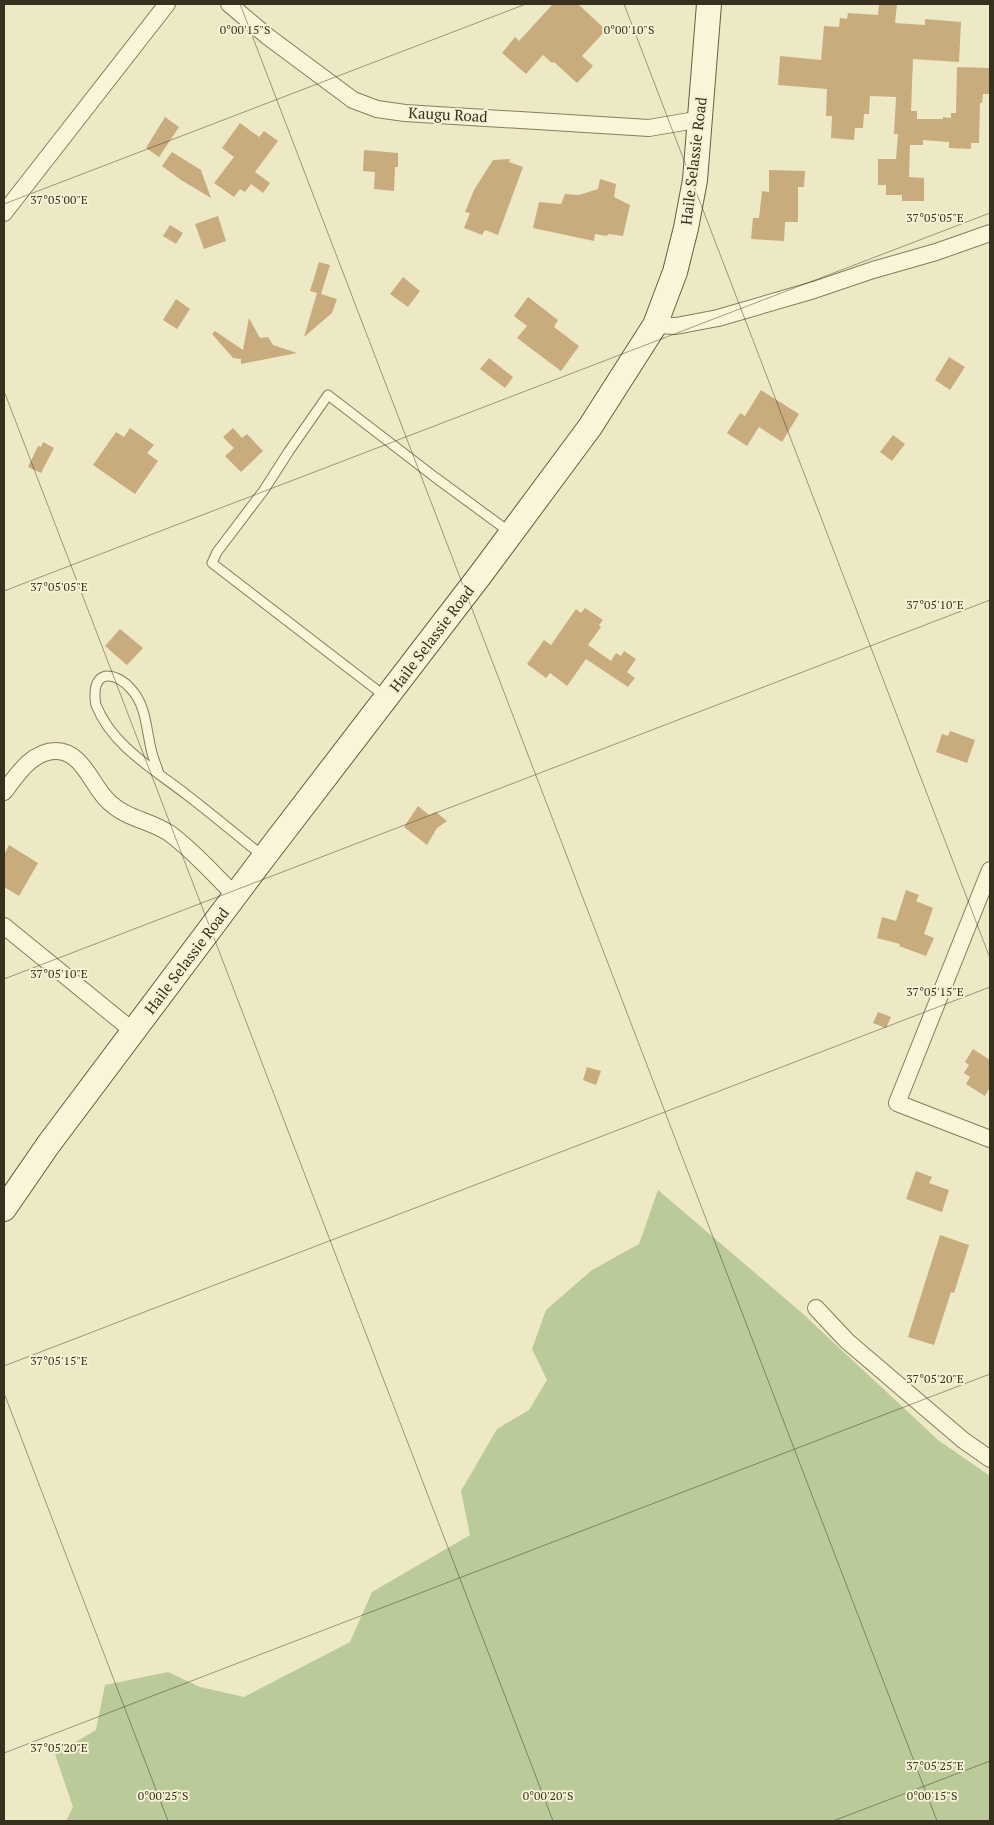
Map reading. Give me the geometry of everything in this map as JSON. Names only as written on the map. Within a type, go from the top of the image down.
[{"type":"street","points":[[4,214],[167,4]]},
{"type":"street","name":"Kaugu Road","points":[[229,4],[267,36],[353,100],[377,109],[405,113],[649,128],[700,119]]},
{"type":"street","name":"Haile Selassie Road","points":[[4,1208],[48,1145],[133,1031],[387,698],[590,427],[655,325],[674,272],[686,228],[694,180],[708,4]]},
{"type":"street","points":[[655,325],[676,326],[718,318],[936,252],[990,233]]},
{"type":"street","points":[[4,792],[24,766],[41,754],[57,751],[72,756],[85,769],[103,797],[118,812],[151,824],[168,833],[187,848],[236,896]]},
{"type":"street","points":[[990,870],[897,1103],[990,1139]]},
{"type":"street","points":[[4,926],[133,1031]]},
{"type":"street","points":[[816,1308],[847,1341],[963,1440],[990,1459]]},
{"type":"lane","points":[[387,698],[212,563],[217,552],[264,490],[328,395],[511,533]]},
{"type":"lane","points":[[159,774],[141,703],[131,688],[118,678],[109,675],[102,678],[96,684],[96,704],[106,724],[121,741],[142,762],[264,857]]},
{"type":"green space","points":[[658,1190],[802,1313],[938,1440],[990,1476],[990,1821],[66,1821],[73,1807],[55,1754],[96,1730],[105,1685],[168,1672],[200,1687],[244,1697],[350,1642],[372,1592],[470,1535],[461,1491],[497,1429],[529,1410],[547,1380],[532,1349],[546,1310],[592,1270],[639,1244]]},
{"type":"building","points":[[553,4],[578,4],[606,30],[582,56],[593,66],[577,83],[554,62],[552,63],[543,55],[526,74],[502,53],[515,37],[519,41]]},
{"type":"building","points":[[879,4],[897,4],[895,23],[925,25],[925,19],[961,22],[959,62],[913,59],[911,111],[917,111],[917,119],[951,118],[951,113],[956,113],[957,67],[989,68],[990,94],[983,94],[982,103],[980,103],[979,143],[971,143],[971,149],[949,148],[949,142],[923,140],[923,145],[910,145],[909,177],[924,178],[924,201],[902,201],[902,195],[886,195],[886,185],[878,185],[878,159],[896,159],[898,134],[894,134],[896,97],[870,96],[869,114],[864,114],[863,128],[855,128],[854,140],[831,138],[832,116],[826,116],[827,89],[778,85],[780,56],[821,60],[824,26],[839,27],[840,18],[847,19],[848,13],[878,15]]},
{"type":"building","points":[[165,117],[179,127],[159,157],[146,148]]},
{"type":"building","points":[[240,123],[259,137],[264,131],[278,141],[255,172],[270,183],[263,193],[251,184],[245,192],[240,189],[234,197],[214,183],[234,157],[222,148]]},
{"type":"building","points":[[364,150],[398,153],[398,167],[395,167],[394,191],[374,189],[375,172],[363,171]]},
{"type":"building","points":[[172,152],[201,170],[211,198],[162,166]]},
{"type":"building","points":[[510,159],[509,162],[523,167],[498,235],[485,230],[482,235],[464,228],[470,213],[465,212],[474,190],[493,160]]},
{"type":"building","points":[[769,170],[805,171],[804,187],[798,187],[798,222],[785,222],[784,241],[751,239],[753,218],[759,218],[762,191],[769,192]]},
{"type":"building","points":[[600,179],[616,184],[614,197],[630,205],[623,236],[595,234],[594,241],[533,228],[539,202],[561,204],[565,194],[579,195],[598,189]]},
{"type":"building","points":[[218,216],[226,241],[204,249],[195,224]]},
{"type":"building","points":[[170,225],[183,233],[176,244],[163,236]]},
{"type":"building","points":[[319,262],[330,265],[321,294],[337,299],[332,313],[304,337],[317,293],[310,291]]},
{"type":"building","points":[[403,277],[420,291],[408,307],[390,294]]},
{"type":"building","points":[[528,297],[558,320],[554,327],[579,346],[561,371],[517,338],[527,326],[514,316]]},
{"type":"building","points":[[176,299],[190,309],[177,329],[163,320]]},
{"type":"building","points":[[249,318],[260,338],[268,337],[273,345],[297,353],[241,364],[241,359],[233,358],[212,334],[215,331],[243,350]]},
{"type":"building","points":[[949,357],[965,367],[950,390],[935,380]]},
{"type":"building","points":[[489,358],[513,377],[505,388],[480,369]]},
{"type":"building","points":[[761,390],[799,414],[782,442],[759,427],[747,446],[727,433],[740,413],[745,416]]},
{"type":"building","points":[[130,428],[154,445],[147,453],[158,461],[135,494],[93,465],[116,432],[124,437]]},
{"type":"building","points":[[233,428],[242,438],[247,434],[263,451],[241,472],[225,456],[234,448],[223,437]]},
{"type":"building","points":[[893,435],[905,444],[892,461],[880,452]]},
{"type":"building","points":[[43,442],[54,448],[41,473],[28,467],[38,446],[41,447]]},
{"type":"building","points":[[585,608],[603,620],[599,625],[601,627],[588,645],[611,661],[616,653],[621,656],[624,651],[636,659],[627,672],[635,678],[628,687],[586,659],[567,686],[550,673],[546,678],[527,664],[544,640],[551,645],[576,609],[581,613]]},
{"type":"building","points":[[120,629],[143,648],[127,665],[105,646]]},
{"type":"building","points":[[950,731],[975,740],[967,763],[936,752],[942,734],[948,736]]},
{"type":"building","points":[[418,806],[429,815],[436,812],[447,821],[437,828],[427,845],[404,827]]},
{"type":"building","points":[[9,845],[38,863],[19,896],[4,887],[4,855]]},
{"type":"building","points":[[906,890],[919,895],[916,901],[933,908],[924,934],[934,938],[926,956],[899,946],[900,944],[877,938],[882,917],[896,921]]},
{"type":"building","points":[[878,1012],[891,1017],[886,1028],[873,1023]]},
{"type":"building","points":[[973,1049],[990,1060],[990,1087],[985,1096],[966,1084],[970,1077],[964,1073],[969,1065],[965,1062]]},
{"type":"building","points":[[587,1067],[601,1071],[596,1085],[583,1080]]},
{"type":"building","points":[[916,1171],[932,1177],[929,1183],[949,1190],[942,1212],[906,1199]]},
{"type":"building","points":[[940,1235],[969,1245],[954,1293],[951,1292],[934,1345],[908,1337]]}]
